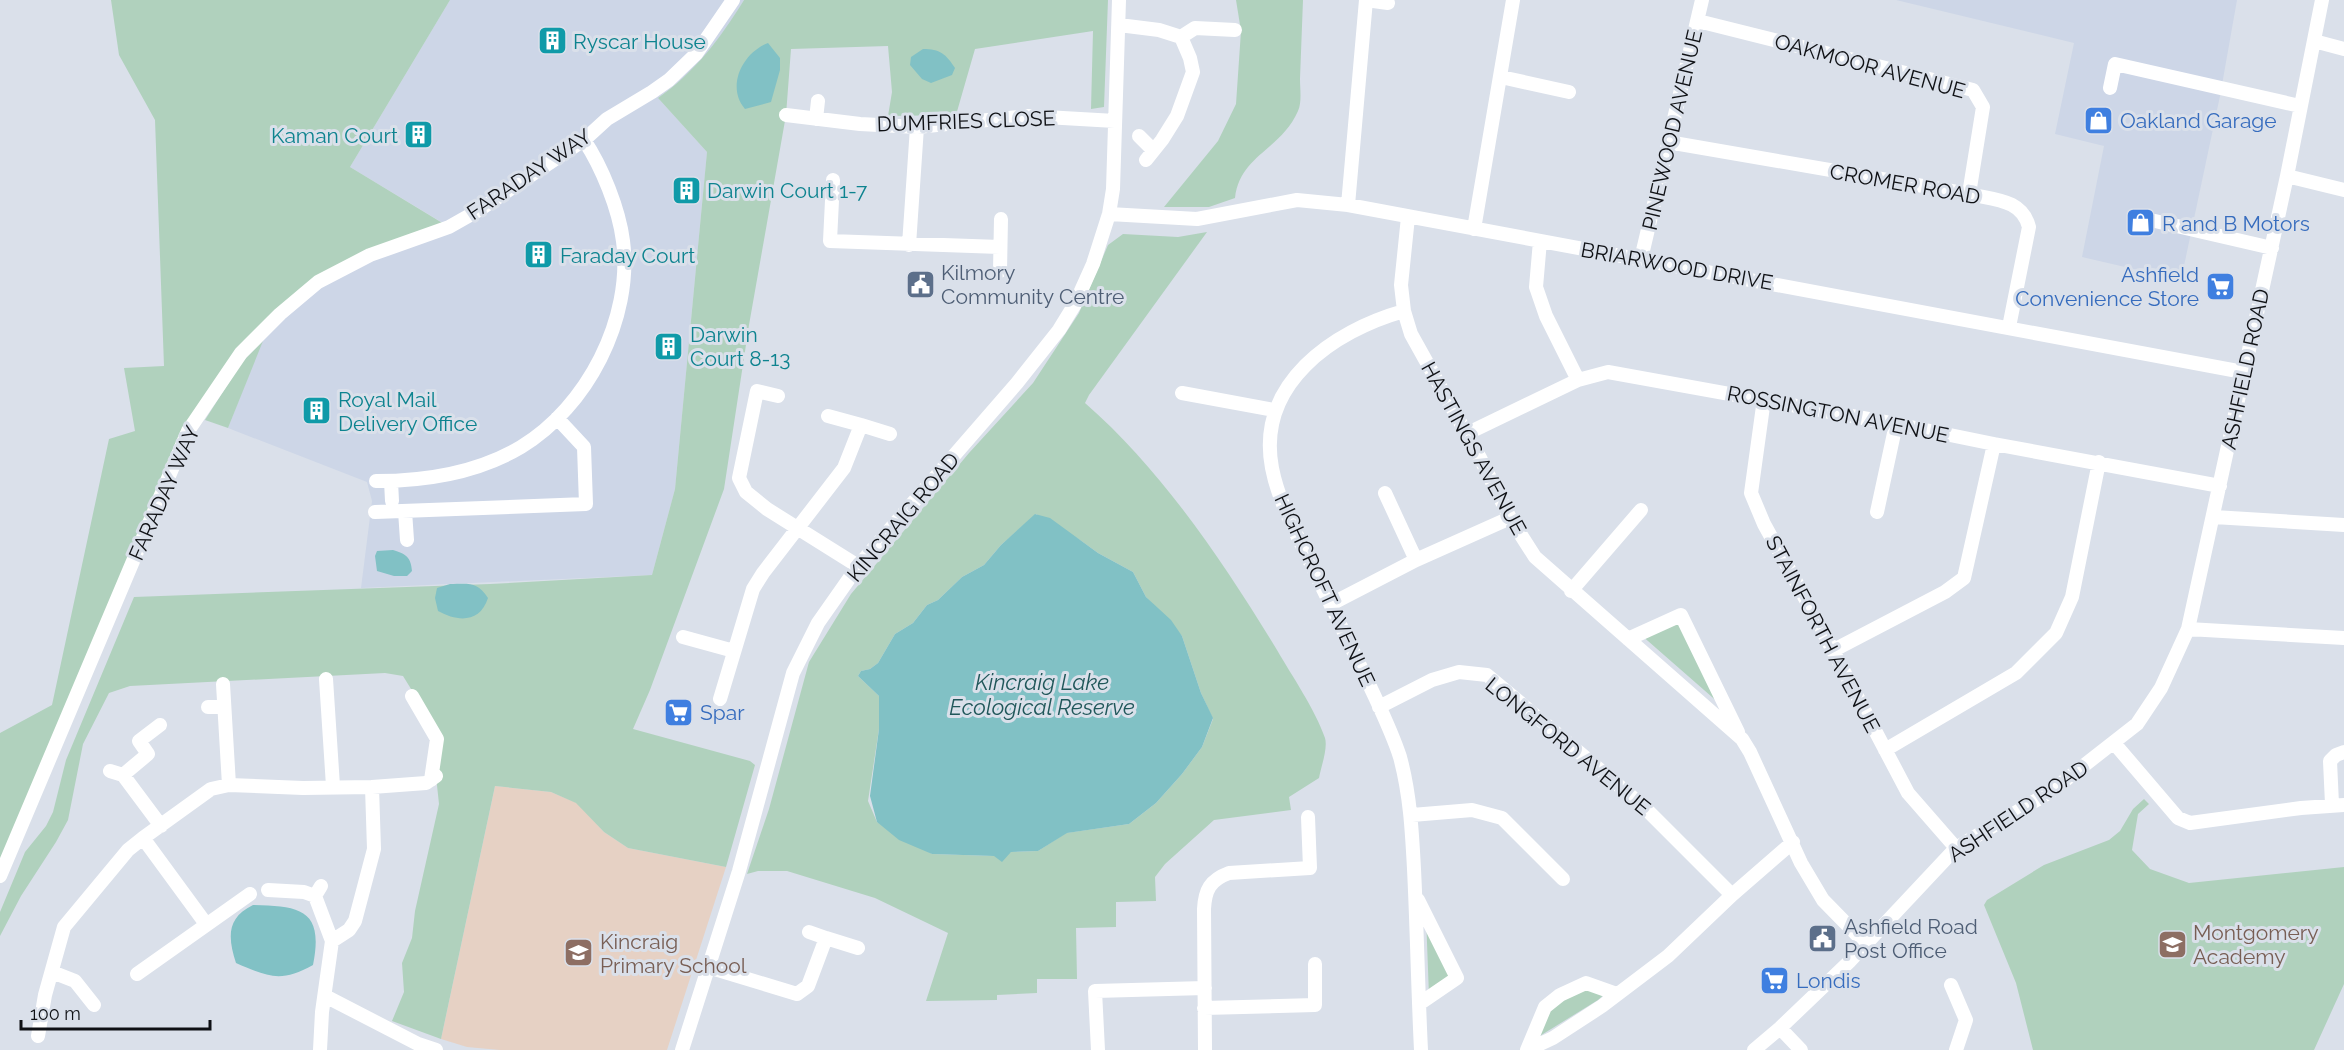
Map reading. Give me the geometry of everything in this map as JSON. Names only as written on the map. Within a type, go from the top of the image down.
[{"type":"street","name":"FARADAY WAY","points":[[0,876],[188,431],[241,353],[280,314],[318,282],[381,250],[462,220],[584,140],[607,119],[652,92],[701,48],[733,0]]},
{"type":"street","name":"KINCRAIG ROAD","points":[[682,1050],[739,871],[793,673],[818,623],[858,566],[1017,383],[1059,330],[1075,304],[1093,264],[1109,214],[1113,189],[1119,0]]},
{"type":"street","points":[[1348,205],[1366,0],[1388,3]]},
{"type":"street","points":[[1474,229],[1514,0]]},
{"type":"street","name":"PINEWOOD AVENUE","points":[[1641,259],[1702,0]]},
{"type":"street","name":"ASHFIELD ROAD","points":[[1754,1050],[1780,1028],[1866,944],[1956,848],[2050,792],[2114,743],[2137,724],[2161,688],[2188,629],[2272,248],[2322,0]]},
{"type":"street","name":"OAKMOOR AVENUE","points":[[1698,21],[1973,90],[1983,107],[1969,194]]},
{"type":"street","points":[[1119,25],[1159,30],[1180,38],[1190,58],[1193,72],[1177,116],[1150,155],[1139,136]]},
{"type":"street","points":[[1180,38],[1195,28],[1235,30]]},
{"type":"street","points":[[2314,41],[2344,49]]},
{"type":"street","points":[[2110,88],[2115,64],[2300,106]]},
{"type":"street","points":[[1501,77],[1569,92]]},
{"type":"street","points":[[816,119],[818,100]]},
{"type":"street","name":"DUMFRIES CLOSE","points":[[786,116],[917,127],[1028,116],[1115,121]]},
{"type":"street","points":[[909,245],[917,127]]},
{"type":"street","points":[[376,481],[434,477],[475,467],[522,446],[557,418],[576,398],[609,342],[621,292],[623,238],[600,165],[584,140]]},
{"type":"street","name":"CROMER ROAD","points":[[1668,142],[1969,194],[2015,205],[2026,214],[2029,227],[2009,327]]},
{"type":"street","points":[[2287,176],[2344,190]]},
{"type":"street","points":[[833,180],[830,241],[1000,247]]},
{"type":"street","name":"BRIARWOOD DRIVE","points":[[1109,214],[1197,219],[1297,200],[1348,205],[2243,372]]},
{"type":"street","name":"HASTINGS AVENUE","points":[[1408,217],[1401,285],[1404,311],[1411,334],[1510,518],[1534,557],[1742,739]]},
{"type":"street","points":[[1000,271],[1001,219]]},
{"type":"street","points":[[2155,220],[2272,248]]},
{"type":"street","points":[[1540,241],[1536,287],[1546,316],[1578,380]]},
{"type":"street","name":"HIGHCROFT AVENUE","points":[[1404,311],[1384,317],[1349,333],[1315,356],[1288,384],[1274,410],[1270,445],[1272,467],[1281,501],[1380,707],[1400,756],[1412,815],[1421,1050]]},
{"type":"street","name":"ROSSINGTON AVENUE","points":[[1466,434],[1578,380],[1608,372],[1764,399],[2220,486]]},
{"type":"street","points":[[777,396],[757,391],[739,478],[746,492],[767,509],[858,566]]},
{"type":"street","points":[[1182,393],[1274,410]]},
{"type":"street","name":"STAINFORTH AVENUE","points":[[1764,399],[1750,493],[1764,524],[1908,793],[1956,848]]},
{"type":"street","points":[[828,416],[890,434]]},
{"type":"street","points":[[375,512],[586,504],[584,447],[557,418]]},
{"type":"street","points":[[1875,503],[1896,424]]},
{"type":"street","points":[[720,699],[753,589],[844,468],[861,425]]},
{"type":"street","points":[[1832,651],[1945,592],[1964,578],[1994,444]]},
{"type":"street","points":[[1885,750],[2016,673],[2056,633],[2072,597],[2099,462]]},
{"type":"street","points":[[391,481],[392,501]]},
{"type":"street","points":[[1385,493],[1416,560]]},
{"type":"street","points":[[1571,591],[1641,510]]},
{"type":"street","points":[[405,511],[407,540]]},
{"type":"street","points":[[2214,517],[2344,525]]},
{"type":"street","points":[[1330,604],[1416,560],[1510,518]]},
{"type":"street","name":"HASTINGS AVENUE","points":[[1628,639],[1681,615],[1801,862],[1823,900],[1866,944]]},
{"type":"street","points":[[2188,629],[2344,638]]},
{"type":"street","points":[[683,637],[734,651]]},
{"type":"street","name":"LONGFORD AVENUE","points":[[1380,707],[1441,677],[1459,672],[1487,675],[1643,806],[1732,895]]},
{"type":"street","points":[[326,679],[333,786]]},
{"type":"street","points":[[223,684],[229,785]]},
{"type":"street","points":[[38,1036],[45,994],[64,927],[128,850],[211,789],[229,785],[372,786],[430,782],[437,738],[412,696]]},
{"type":"street","points":[[327,698],[342,697]]},
{"type":"street","points":[[208,707],[224,706]]},
{"type":"street","points":[[160,725],[139,741],[148,754],[116,773],[160,826]]},
{"type":"street","points":[[2114,743],[2178,818],[2186,822],[2231,819],[2338,805],[2330,761],[2336,755],[2344,752]]},
{"type":"street","points":[[332,941],[349,930],[355,921],[374,849],[372,786]]},
{"type":"street","points":[[1412,815],[1472,810],[1502,818],[1563,879]]},
{"type":"street","points":[[1205,1050],[1204,909],[1206,890],[1220,876],[1229,873],[1310,868],[1308,817]]},
{"type":"street","points":[[143,838],[206,924]]},
{"type":"street","points":[[1527,1050],[1553,1038],[1668,956],[1732,895],[1793,842]]},
{"type":"street","points":[[268,890],[318,891],[332,941],[321,1021],[320,1050]]},
{"type":"street","points":[[137,974],[250,894]]},
{"type":"street","name":"HIGHCROFT AVENUE","points":[[1416,897],[1457,978],[1419,1004]]},
{"type":"street","points":[[809,932],[858,948]]},
{"type":"street","points":[[708,967],[797,994],[808,986],[826,938]]},
{"type":"street","points":[[1204,1008],[1315,1005],[1315,963]]},
{"type":"street","points":[[52,972],[75,981],[93,1005]]},
{"type":"street","points":[[1527,1050],[1545,1007],[1560,995],[1586,983],[1617,994]]},
{"type":"street","points":[[1951,986],[1966,1020],[1956,1050]]},
{"type":"street","points":[[1098,1050],[1095,991],[1205,988]]},
{"type":"street","points":[[325,996],[418,1044],[436,1050]]},
{"type":"street","points":[[1780,1028],[1801,1050]]},
{"type":"shaded area","points":[[450,0],[744,0],[705,56],[690,73],[658,98],[707,152],[675,489],[652,575],[361,588],[372,501],[367,482],[228,428],[268,326],[318,282],[448,226],[350,167]]},
{"type":"shaded area","points":[[1896,0],[2237,0],[2220,96],[2181,280],[2082,257],[2104,146],[2055,134],[2074,43]]},
{"type":"shaded area","name":"Kincraig Primary School","points":[[495,786],[551,792],[577,803],[604,832],[628,848],[726,867],[667,1050],[500,1050],[467,1047],[441,1039]]},
{"type":"green space","points":[[111,0],[450,0],[350,167],[449,227],[348,265],[268,326],[188,431],[0,876],[0,733],[52,705],[109,439],[135,431],[124,368],[164,366],[155,120],[119,55]]},
{"type":"green space","points":[[744,0],[1108,0],[1104,107],[1091,109],[1093,31],[975,49],[956,115],[888,116],[892,92],[888,46],[791,49],[786,115],[749,325],[724,489],[650,690],[633,729],[750,761],[755,765],[726,867],[628,848],[604,832],[576,803],[551,792],[495,786],[441,1039],[392,1021],[404,992],[402,963],[412,938],[415,911],[439,804],[436,776],[442,739],[403,676],[385,673],[130,686],[109,693],[83,744],[68,820],[21,896],[0,936],[0,912],[25,852],[46,826],[53,812],[66,760],[134,597],[490,584],[652,575],[675,489],[707,152],[658,98],[684,77],[706,54]]},
{"type":"green space","points":[[1236,0],[1303,0],[1298,111],[1282,135],[1245,172],[1238,184],[1235,198],[1209,207],[1164,207],[1218,141],[1236,104],[1241,31]]},
{"type":"green space","points":[[1207,232],[1085,403],[1113,429],[1166,488],[1213,551],[1257,617],[1321,727],[1326,742],[1319,778],[1289,797],[1291,810],[1214,820],[1165,864],[1155,877],[1156,901],[1116,902],[1116,927],[1076,928],[1077,979],[1037,979],[1037,993],[997,995],[997,1000],[926,1001],[948,933],[875,898],[787,871],[758,871],[747,874],[769,809],[809,662],[851,594],[969,453],[1033,383],[1079,313],[1108,245],[1123,234],[1178,237]],"holes":[[[1036,514],[1098,553],[1133,572],[1146,597],[1182,636],[1201,693],[1213,719],[1202,747],[1156,803],[1129,824],[1066,833],[1038,851],[1011,852],[994,856],[932,854],[877,822],[868,801],[879,729],[879,696],[858,676],[861,671],[870,669],[878,663],[895,634],[913,623],[927,605],[938,600],[962,577],[984,565],[1001,545]]]},
{"type":"green space","points":[[263,341],[228,428],[205,420],[242,362]]},
{"type":"green space","points":[[1681,615],[1720,704],[1640,634]]},
{"type":"green space","name":"Montgomery Academy","points":[[2144,799],[2149,804],[2138,814],[2132,850],[2150,869],[2189,883],[2344,867],[2344,984],[2314,1050],[2033,1050],[2016,983],[1984,905],[1987,900],[2044,865],[2109,840],[2120,831],[2133,809]]},
{"type":"green space","points":[[1426,916],[1457,978],[1429,996]]},
{"type":"green space","points":[[1586,983],[1608,991],[1598,1000],[1530,1042],[1545,1007]]},
{"type":"water","points":[[768,43],[780,58],[780,70],[771,102],[745,109],[739,100],[737,91],[740,72],[744,62],[751,54]]},
{"type":"water","points":[[923,49],[938,51],[949,59],[955,68],[952,75],[931,83],[922,79],[910,65],[911,57]]},
{"type":"water","name":"Kincraig Lake Ecological Reserve","points":[[1035,514],[1050,518],[1098,553],[1133,572],[1146,597],[1171,620],[1182,636],[1201,693],[1213,718],[1202,747],[1182,774],[1156,803],[1129,824],[1067,833],[1038,851],[1011,852],[1002,862],[994,856],[932,854],[899,840],[877,822],[870,796],[879,729],[879,696],[858,676],[861,671],[870,669],[878,663],[895,634],[913,623],[927,605],[938,600],[962,577],[984,565],[1001,545]]},
{"type":"water","points":[[393,550],[409,559],[412,571],[407,576],[394,576],[377,571],[375,556],[377,551]]},
{"type":"water","points":[[450,584],[472,585],[480,589],[488,598],[480,612],[474,616],[460,618],[438,611],[435,598],[437,588]]},
{"type":"water","points":[[253,905],[296,910],[312,922],[316,947],[313,965],[292,974],[274,976],[236,963],[231,945],[231,930],[238,916]]},
{"type":"place","name":"Ryscar House","points":[[552,41]]},
{"type":"place","name":"Oakland Garage","points":[[2099,120]]},
{"type":"place","name":"Kaman Court","points":[[419,135]]},
{"type":"place","name":"Darwin Court 1-7","points":[[686,190]]},
{"type":"place","name":"R and B Motors","points":[[2141,223]]},
{"type":"place","name":"Faraday Court","points":[[539,255]]},
{"type":"place","name":"Kilmory Community Centre","points":[[920,284]]},
{"type":"place","name":"Ashfield Convenience Store","points":[[2220,286]]},
{"type":"place","name":"Darwin Court 8-13","points":[[669,346]]},
{"type":"place","name":"Royal Mail Delivery Office","points":[[317,411]]},
{"type":"place","name":"Spar","points":[[679,712]]},
{"type":"place","name":"Ashfield Road Post Office","points":[[1823,938]]},
{"type":"place","name":"Montgomery Academy","points":[[2172,944]]},
{"type":"place","name":"Kincraig Primary School","points":[[579,953]]},
{"type":"place","name":"Londis","points":[[1775,980]]}]
